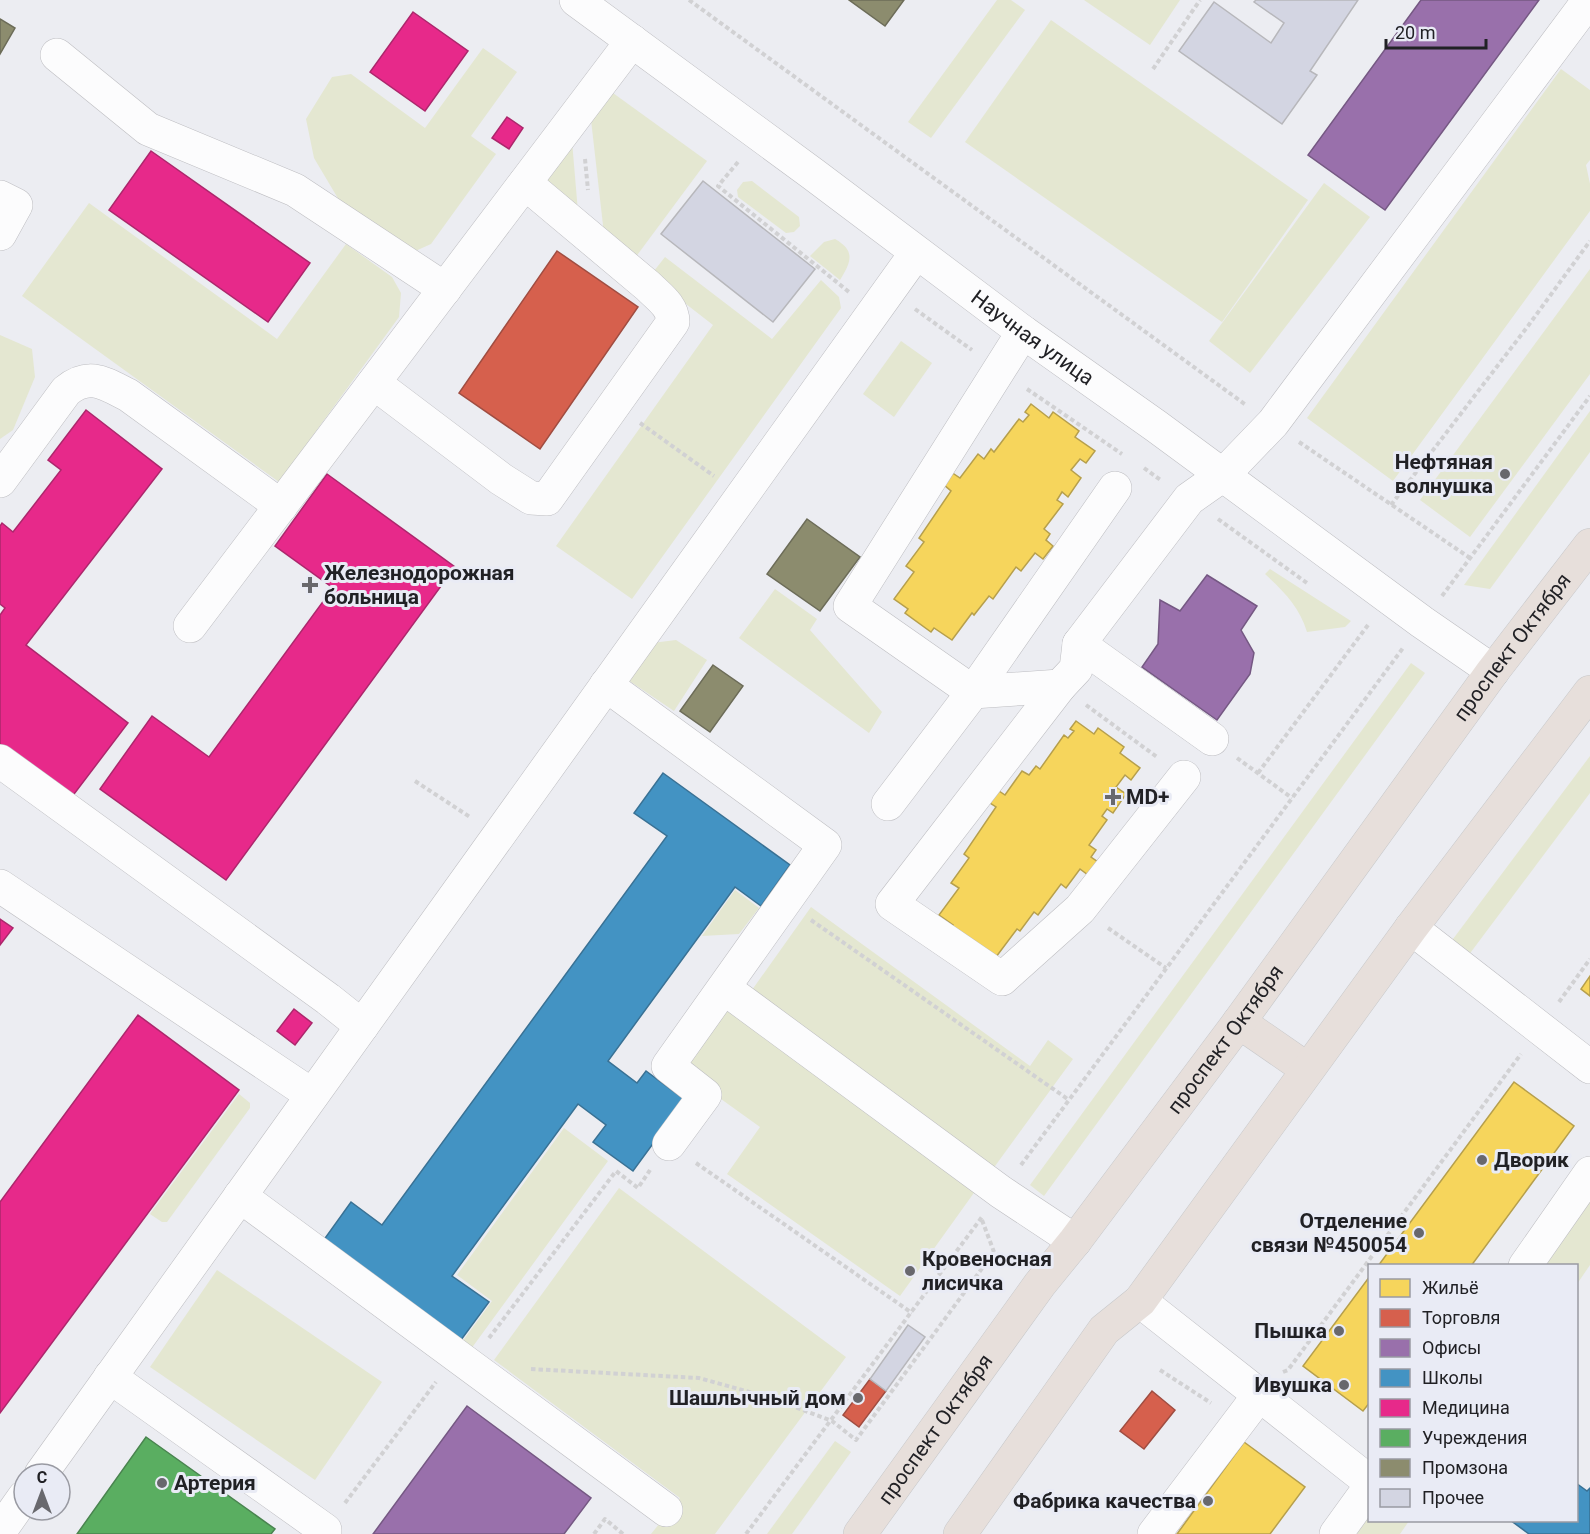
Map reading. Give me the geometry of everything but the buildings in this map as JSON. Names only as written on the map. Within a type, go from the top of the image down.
[{"type":"main road","name":"проспект Октября","points":[[860,1534],[1040,1284],[1075,1241],[1239,1022],[1493,671],[1590,545]]},
{"type":"main road","points":[[960,1534],[1104,1330],[1140,1301],[1411,928],[1590,692]]},
{"type":"main road","points":[[1239,1022],[1308,1069]]},
{"type":"street","name":"Научная улица","points":[[576,0],[1023,332],[1493,671]]},
{"type":"street","points":[[1184,777],[1080,909],[1002,979],[892,904],[1060,686],[1076,669],[1079,644],[1189,499],[1223,475],[1273,423],[1589,0]]},
{"type":"street","points":[[190,626],[633,41]]},
{"type":"street","points":[[57,55],[148,129],[295,190],[445,289]]},
{"type":"street","points":[[374,383],[501,479],[531,498],[547,499],[673,322],[673,313],[648,286],[525,183]]},
{"type":"street","points":[[0,197],[16,206],[0,234]]},
{"type":"street","points":[[50,1462],[916,253]]},
{"type":"street","points":[[1023,332],[850,606],[973,692],[1060,686]]},
{"type":"street","points":[[0,481],[66,392],[77,382],[90,380],[104,382],[128,395],[280,506]]},
{"type":"street","points":[[888,804],[973,692],[1115,488]]},
{"type":"street","points":[[1079,644],[1212,739]]},
{"type":"street","points":[[606,685],[825,845],[668,1066],[705,1095],[669,1144]]},
{"type":"street","points":[[0,761],[362,1026]]},
{"type":"street","points":[[0,886],[312,1095]]},
{"type":"street","points":[[1411,928],[1590,1067]]},
{"type":"street","points":[[724,988],[1001,1192],[1075,1241]]},
{"type":"street","points":[[1526,1264],[1590,1173]]},
{"type":"street","points":[[240,1196],[666,1510]]},
{"type":"street","points":[[1140,1301],[1368,1480]]},
{"type":"street","points":[[110,1377],[325,1532]]},
{"type":"street","points":[[1154,1534],[1239,1422],[1256,1392]]},
{"type":"street","points":[[1336,1534],[1368,1490]]},
{"type":"street","points":[[0,1531],[12,1514]]},
{"type":"path","points":[[689,0],[1273,423],[1470,558]]},
{"type":"path","points":[[1153,69],[1200,0]]},
{"type":"path","points":[[581,109],[592,239]]},
{"type":"path","points":[[743,156],[718,186],[873,312]]},
{"type":"path","points":[[1391,505],[1590,241]]},
{"type":"path","points":[[746,1534],[1590,396]]},
{"type":"path","points":[[614,404],[742,496]]},
{"type":"path","points":[[1258,773],[1368,625]]},
{"type":"path","points":[[416,781],[497,837]]},
{"type":"path","points":[[784,902],[1069,1100]]},
{"type":"path","points":[[1080,909],[1166,968]]},
{"type":"path","points":[[1256,1392],[1287,1370],[1590,959]]},
{"type":"path","points":[[325,1532],[616,1171],[638,1188],[669,1144],[912,1313]]},
{"type":"path","points":[[982,1218],[994,1252],[1012,1265]]},
{"type":"path","points":[[526,1368],[699,1378],[771,1398],[831,1421],[856,1440],[994,1252]]},
{"type":"path","points":[[1160,1370],[1239,1422]]},
{"type":"path","points":[[594,1534],[605,1519],[623,1534]]},
{"type":"green space","points":[[997,0],[1011,0],[1025,10],[931,138],[908,122]]},
{"type":"green space","points":[[1084,0],[1180,0],[1150,45]]},
{"type":"green space","points":[[1051,20],[1308,200],[1222,322],[965,142]]},
{"type":"green space","points":[[483,48],[517,72],[471,136],[496,154],[431,244],[411,253],[349,217],[314,158],[306,119],[332,77],[351,74],[425,128]]},
{"type":"green space","points":[[1561,69],[1590,90],[1590,160],[1586,165],[1590,184],[1590,211],[1393,481],[1307,418]]},
{"type":"green space","points":[[606,88],[707,161],[635,258],[604,234],[590,111]]},
{"type":"green space","points":[[572,141],[578,212],[540,182]]},
{"type":"green space","points":[[752,181],[799,217],[800,226],[794,232],[786,233],[738,197],[737,190],[743,182]]},
{"type":"green space","points":[[1324,183],[1370,217],[1250,373],[1209,341]]},
{"type":"green space","points":[[89,203],[277,339],[346,244],[392,277],[401,293],[399,317],[279,482],[22,296]]},
{"type":"green space","points":[[835,239],[842,243],[849,252],[849,262],[840,280],[810,256],[824,242]]},
{"type":"green space","points":[[665,257],[772,339],[821,280],[839,297],[841,308],[632,599],[556,546],[713,325],[650,276]]},
{"type":"green space","points":[[1590,269],[1590,374],[1470,537],[1420,500]]},
{"type":"green space","points":[[0,335],[32,349],[35,377],[13,430],[0,439]]},
{"type":"green space","points":[[901,341],[932,363],[894,417],[863,394]]},
{"type":"green space","points":[[1590,411],[1590,452],[1490,589],[1464,585]]},
{"type":"green space","points":[[1270,569],[1351,621],[1345,627],[1307,632],[1295,607],[1285,593],[1265,574]]},
{"type":"green space","points":[[775,589],[817,619],[810,630],[882,712],[869,733],[739,638]]},
{"type":"green space","points":[[676,640],[707,660],[674,711],[628,680],[652,643]]},
{"type":"green space","points":[[1411,663],[1425,673],[1044,1196],[1030,1185]]},
{"type":"green space","points":[[1590,756],[1590,793],[1468,956],[1450,943]]},
{"type":"green space","points":[[735,890],[759,908],[739,934],[702,936]]},
{"type":"green space","points":[[811,907],[1030,1066],[1048,1040],[1073,1059],[990,1173],[747,997]]},
{"type":"green space","points":[[722,1000],[981,1183],[900,1296],[727,1174],[760,1127],[675,1066]]},
{"type":"green space","points":[[239,1094],[250,1103],[250,1108],[167,1222],[162,1222],[150,1214]]},
{"type":"green space","points":[[564,1128],[608,1161],[471,1349],[462,1342],[492,1301],[457,1275]]},
{"type":"green space","points":[[619,1188],[846,1357],[715,1534],[651,1534],[680,1498],[494,1360]]},
{"type":"green space","points":[[1590,1202],[1590,1265],[1578,1283],[1578,1264],[1547,1264]]},
{"type":"green space","points":[[217,1270],[382,1382],[315,1480],[150,1367]]},
{"type":"green space","points":[[835,1441],[851,1452],[792,1534],[767,1534]]},
{"type":"green space","points":[[1368,1518],[1368,1522],[1408,1522],[1400,1534],[1357,1534]]},
{"type":"place","name":"Нефтяная волнушка","points":[[1505,474]]},
{"type":"place","name":"Железнодорожная больница","points":[[310,585]]},
{"type":"place","name":"MD+","points":[[1113,797]]},
{"type":"place","name":"Дворик","points":[[1482,1160]]},
{"type":"place","name":"Отделение связи №450054","points":[[1419,1233]]},
{"type":"place","name":"Кровеносная лисичка","points":[[910,1271]]},
{"type":"place","name":"Пышка","points":[[1339,1331]]},
{"type":"place","name":"Ивушка","points":[[1344,1385]]},
{"type":"place","name":"Шашлычный дом","points":[[858,1398]]},
{"type":"place","name":"Артерия","points":[[162,1483]]},
{"type":"place","name":"Фабрика качества","points":[[1208,1501]]}]
